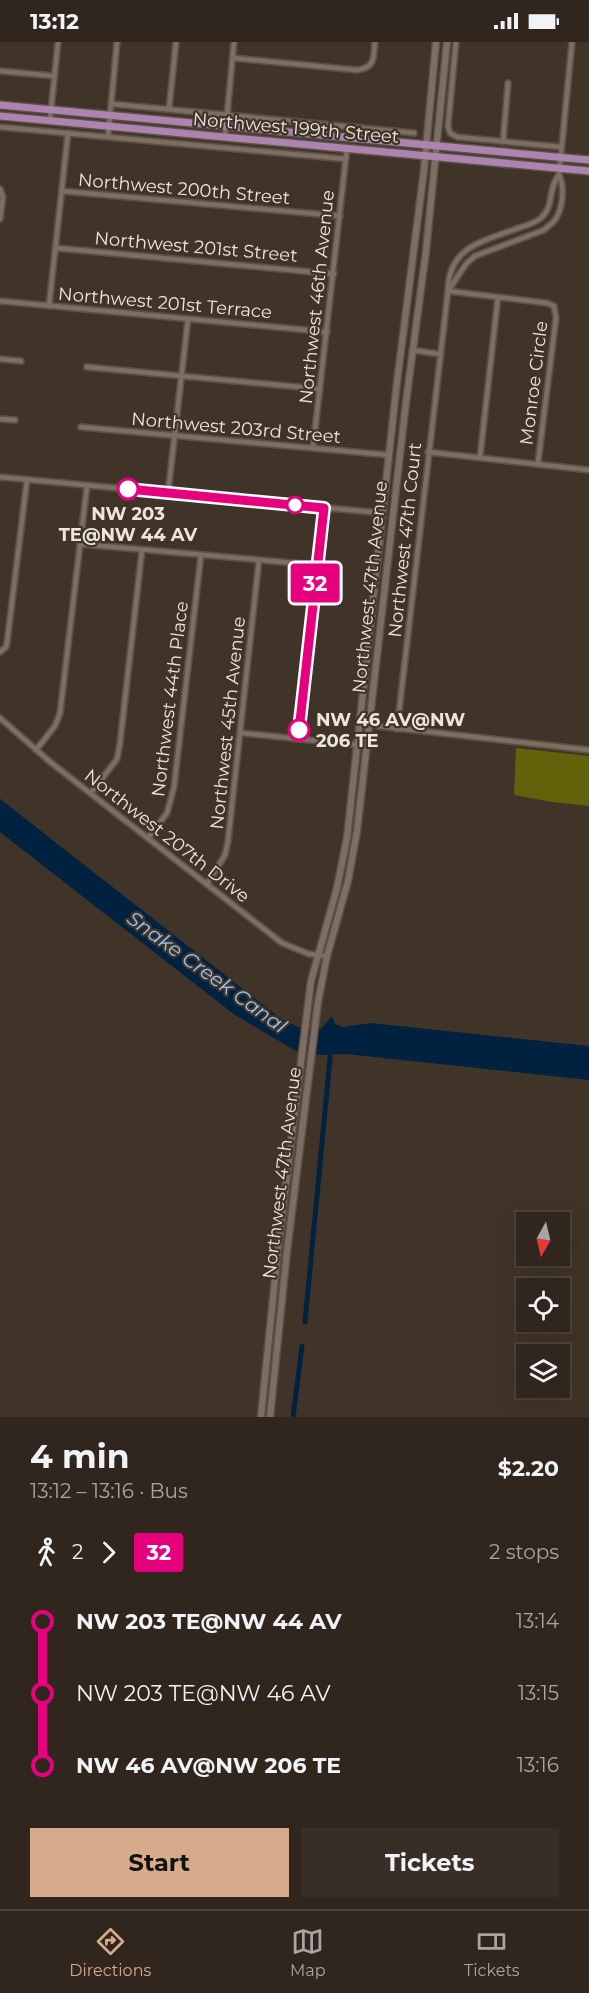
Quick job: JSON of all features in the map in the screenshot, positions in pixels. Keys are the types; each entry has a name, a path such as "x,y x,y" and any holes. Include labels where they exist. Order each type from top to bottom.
{"main road":[{"name":"Northwest 47th Avenue","path":"261,1417 271,1311 312,981 343,861 425,155 436,42"},
{"name":"Northwest 47th Avenue","path":"270,1417 315,1025 327,956 350,874 367,746 436,157 447,42"},
{"name":"Northwest 199th Street","path":"0,105 589,160"},
{"name":"Northwest 199th Street","path":"0,116 425,155 559,172 589,171"},
{"path":"408,304 416,320"},
{"path":"389,455 401,447"},
{"path":"382,513 391,531"}],"street":[{"path":"50,120 58,42"},
{"path":"108,137 117,42"},
{"path":"169,109 176,42"},
{"path":"225,137 234,42"},
{"path":"233,58 357,70 367,69 373,63 375,42"},
{"path":"456,42 448,126 450,133 457,137 561,147"},
{"path":"448,291 466,264 475,256 544,230 554,223 559,211 562,188 559,172 572,42"},
{"path":"0,71 54,76"},
{"path":"503,142 508,82"},
{"path":"112,104 414,133"},
{"path":"0,127 346,159"},
{"path":"49,306 68,133"},
{"name":"Northwest 46th Avenue","path":"314,448 347,148"},
{"path":"559,172 552,187 548,208 559,211"},
{"path":"0,189 3,197 0,219"},
{"name":"Northwest 200th Street","path":"62,191 340,216"},
{"name":"Northwest 47th Court","path":"397,729 448,276 455,261 469,248 540,219 548,208"},
{"path":"481,243 486,252"},
{"name":"Northwest 201st Street","path":"56,248 334,274"},
{"name":"Monroe Circle","path":"448,291 547,303 554,306 556,318 538,463"},
{"path":"480,457 498,297"},
{"name":"Northwest 201st Terrace","path":"0,301 327,332"},
{"path":"168,493 188,319"},
{"path":"412,351 439,354"},
{"path":"0,359 21,361"},
{"path":"87,367 320,390"},
{"path":"0,419 15,420"},
{"name":"Northwest 203rd Street","path":"81,427 389,455"},
{"path":"428,452 589,470"},
{"path":"0,477 382,513"},
{"path":"0,652 7,643 27,480"},
{"path":"36,750 55,726 60,713 87,486"},
{"path":"298,739 324,508"},
{"path":"81,544 317,565"},
{"path":"91,793 117,759 142,550"},
{"name":"Northwest 44th Place","path":"148,838 171,805 201,555"},
{"name":"Northwest 45th Avenue","path":"207,884 225,855 241,734 259,560"},
{"name":"Northwest 207th Drive","path":"0,718 36,750 282,943 298,951 327,956"},
{"path":"378,726 589,750"},
{"path":"241,734 367,746"}],"shaded area":[{"path":"516,748 589,756 589,806 514,795"}],"water":[{"name":"Snake Creek Canal","path":"0,799 280,1018 298,1027 321,1029 332,1016 335,1024 343,1027 371,1023 589,1046 589,1080 346,1054 321,1055 296,1051 235,1015 0,832"}],"waterway":[{"path":"305,1322 331,1048"},
{"path":"293,1417 302,1346"}],"bus line":[{"name":"32","path":"128,489 324,508 299,730"}],"place":[{"name":"NW 203 TE@NW 44 AV","path":"128,489"},
{"name":"NW 46 AV@NW 206 TE","path":"299,730"}]}
